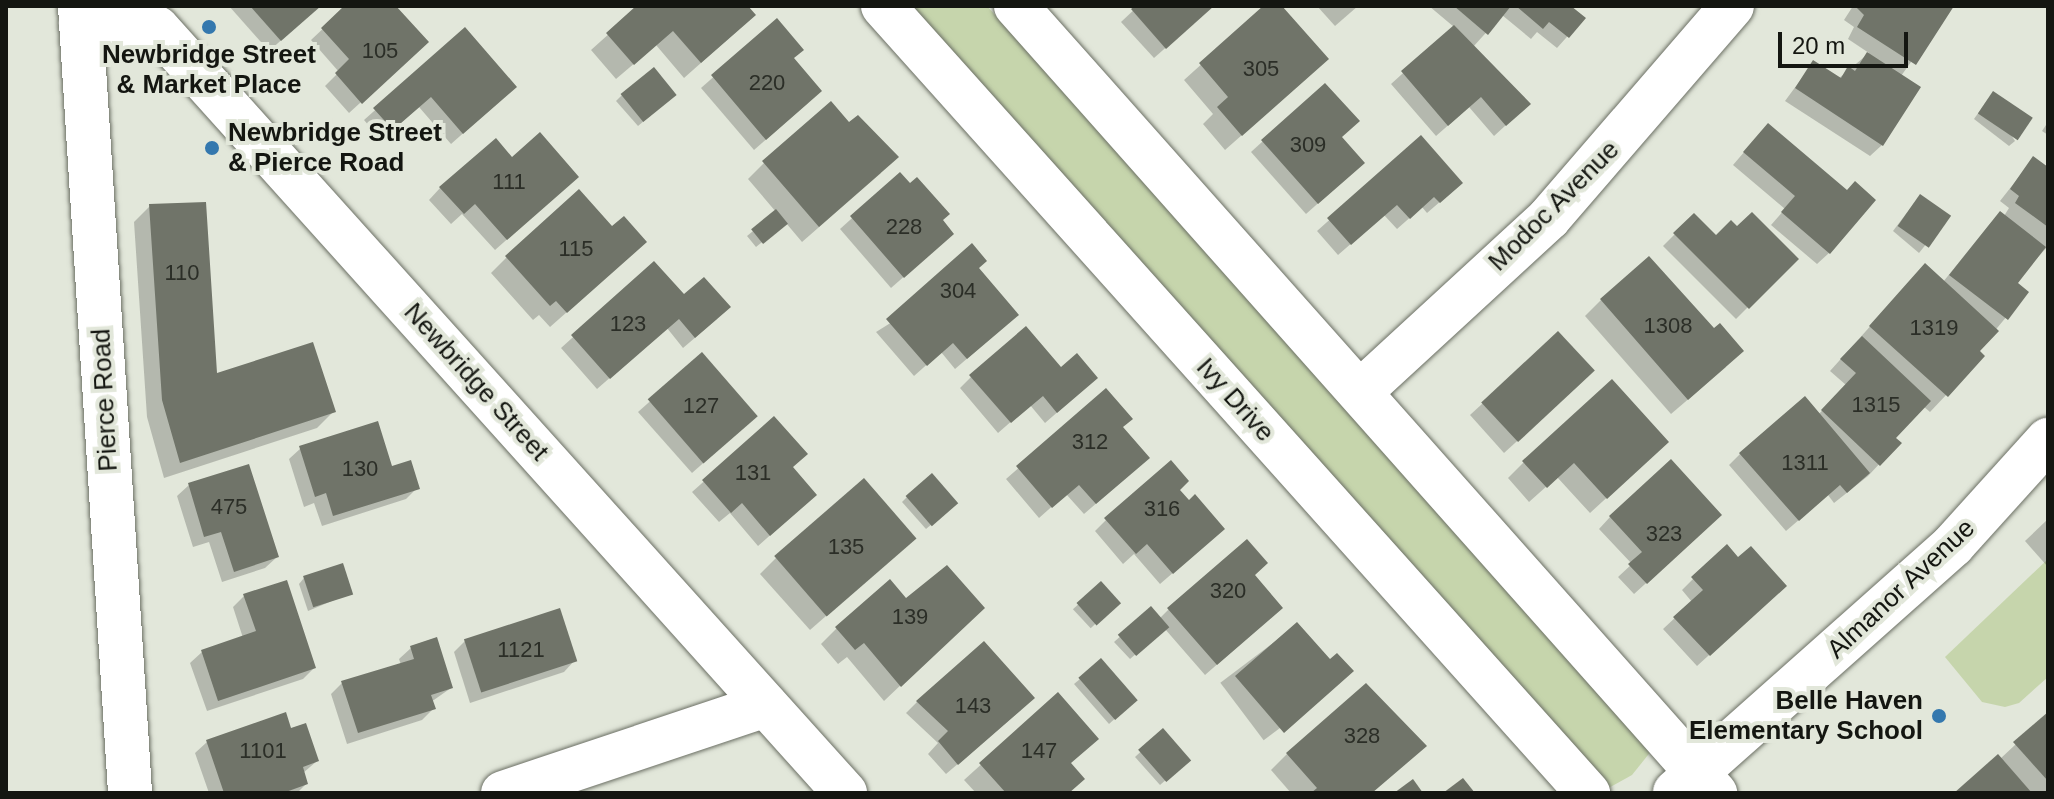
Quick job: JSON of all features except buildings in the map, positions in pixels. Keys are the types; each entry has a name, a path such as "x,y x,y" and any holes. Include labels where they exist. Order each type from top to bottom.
{"street":[{"name":"Ivy Drive","path":"883,6 1588,793"},
{"path":"1016,6 1361,391 1700,788"},
{"name":"Modoc Avenue","path":"1361,391 1549,218 1732,6"},
{"name":"Newbridge Street","path":"87,11 157,28 845,793"},
{"name":"Pierce Road","path":"87,11 130,793"},
{"name":"Almanor Avenue","path":"1700,788 1953,545 2048,440"},
{"path":"503,793 766,705"}],"green space":[{"path":"904,6 987,6 1652,750 1632,775 1605,790"},
{"path":"2048,559 2048,677 2019,703 2005,707 1982,702 1945,657"}],"place":[{"name":"Newbridge Street & Market Place","path":"209,27"},
{"name":"Newbridge Street & Pierce Road","path":"212,148"},
{"name":"Belle Haven Elementary School","path":"1939,716"}]}
